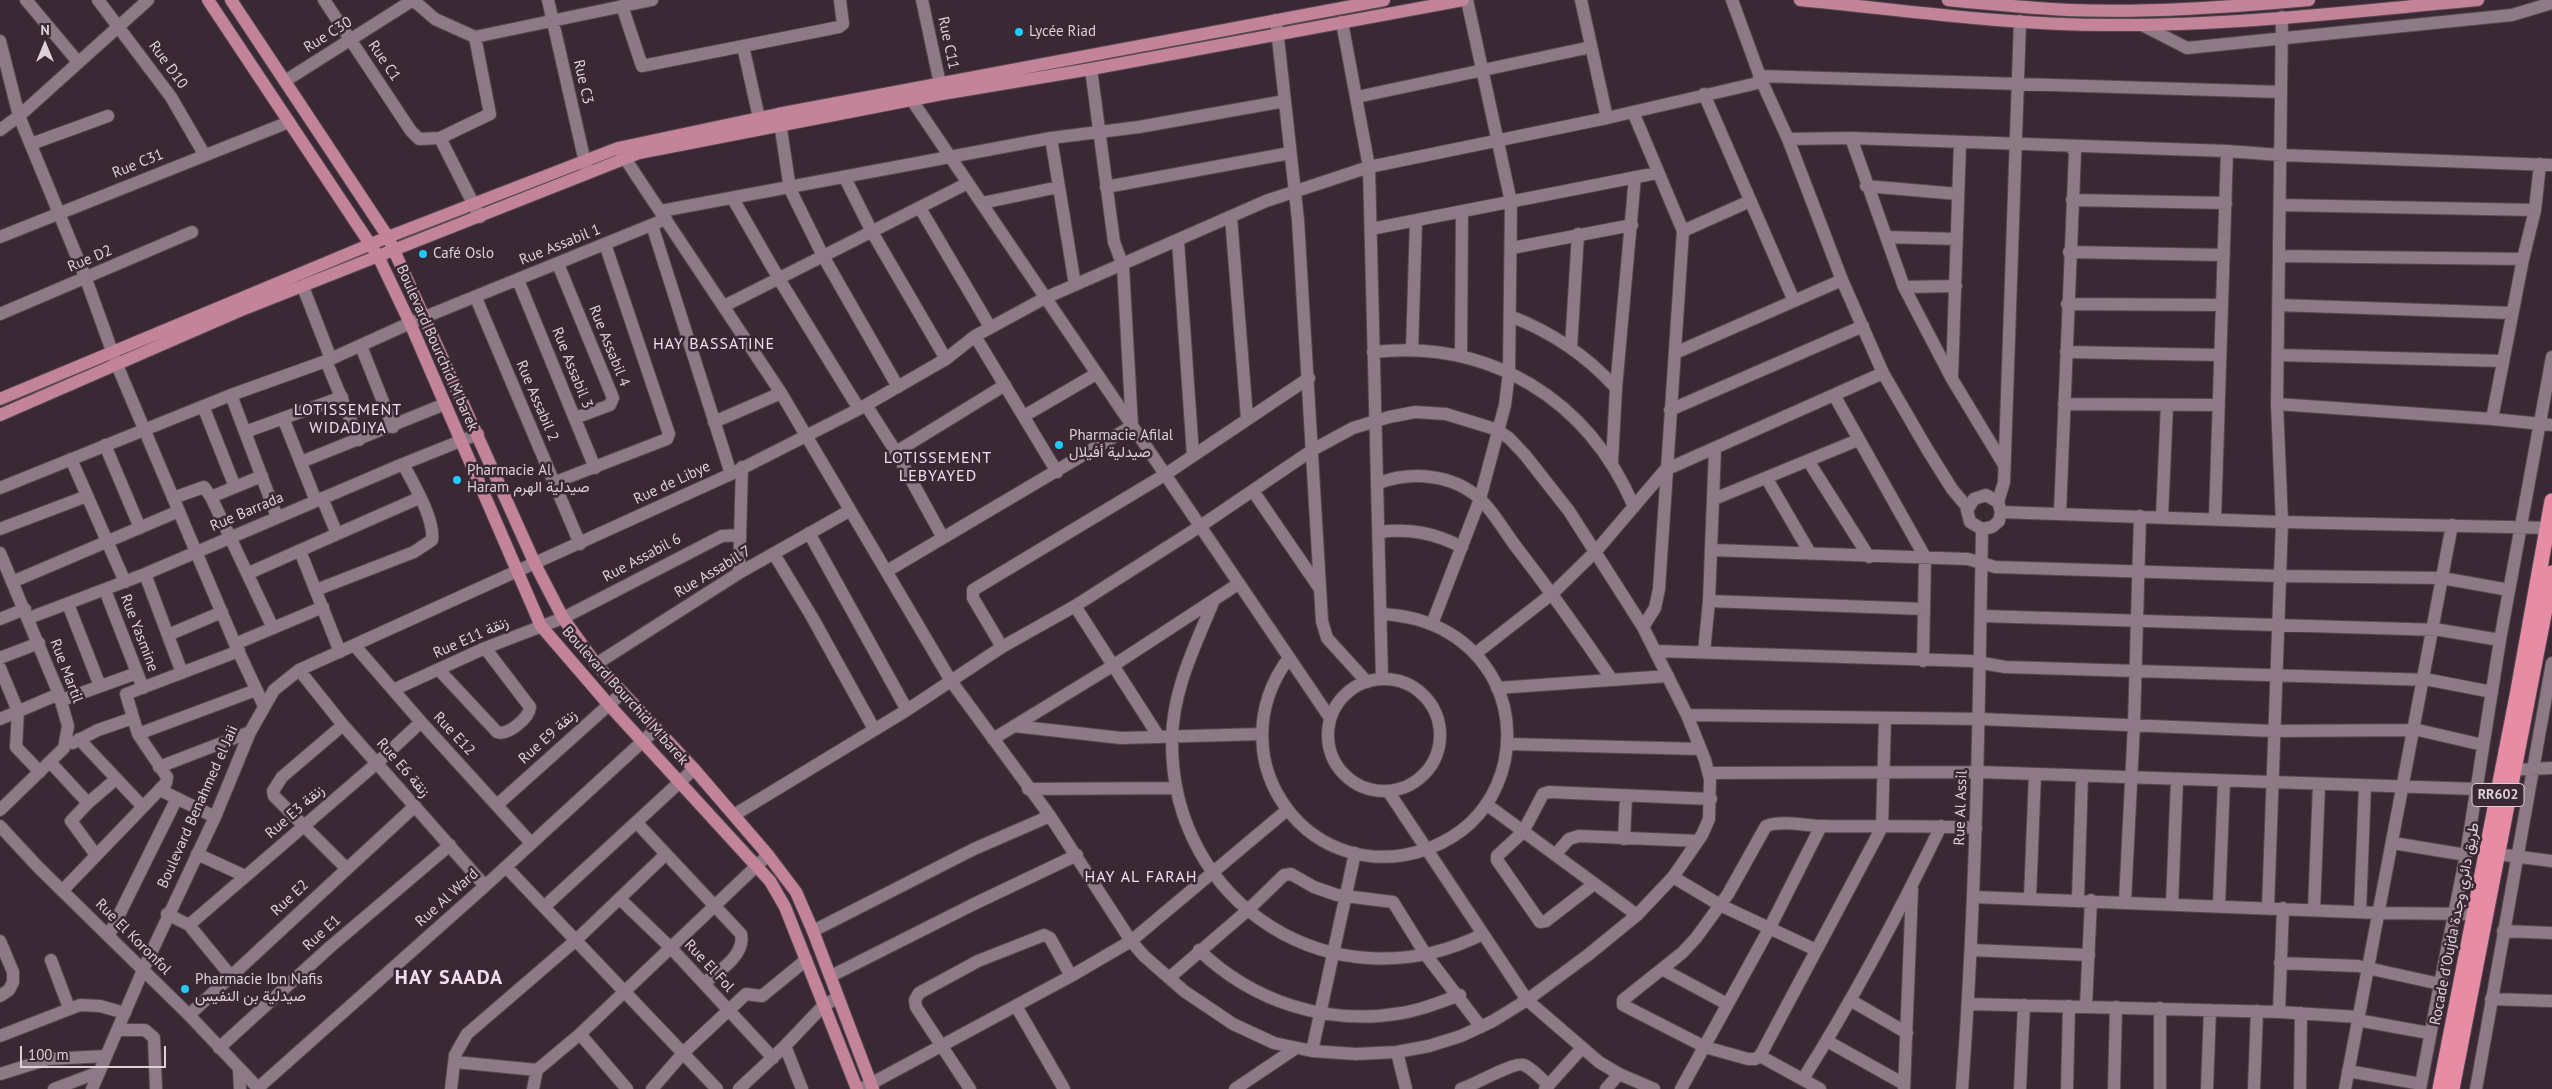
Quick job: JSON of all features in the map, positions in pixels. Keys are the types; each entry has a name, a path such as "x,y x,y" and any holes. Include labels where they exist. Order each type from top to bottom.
{"highway":[{"name":"Rocade d'Oujda طريق دائري وجدة","path":"2452,1089 2477,931 2526,676 2552,501"},
{"name":"Rocade d'Oujda طريق دائري وجدة","path":"2526,676 2550,591 2552,572"},
{"name":"Rocade d'Oujda طريق دائري وجدة","path":"2440,1089 2477,931 2475,914 2492,853"}],"main road":[{"name":"Boulevard Bourchid M'barek","path":"208,0 374,251 410,323 520,572 541,626 608,705 681,781 770,881 785,907 856,1089"},
{"name":"Boulevard Bourchid M'barek","path":"231,0 391,243 426,317 535,564 563,618 596,664 621,694 694,769 768,855 796,892 830,976 868,1087"},
{"path":"0,415 239,312 303,287 391,243 477,211 622,152 760,122 941,89 1276,20 1384,0"},
{"path":"941,89 1091,69 1463,0"},
{"path":"1800,0 2079,25 2212,23 2478,0"},
{"path":"1948,0 2041,8 2099,10 2211,8 2309,0"},
{"path":"285,117 298,100"},
{"path":"0,399 112,353 374,251"}],"street":[{"path":"26,0 78,62"},
{"name":"Rue D10","path":"98,0 120,26 171,97 204,154"},
{"path":"0,130 148,0"},
{"name":"Rue C1","path":"324,0 411,131 419,138 440,138"},
{"path":"413,0 435,19 474,36 552,19 591,6 622,6 652,0"},
{"name":"Rue C30","path":"285,81 413,0"},
{"name":"Rue C3","path":"548,0 586,166"},
{"path":"622,6 642,66 839,27 843,24 844,19 840,0"},
{"name":"Rue C11","path":"922,0 941,89"},
{"path":"1432,624 1480,499 1505,405 1509,372 1512,248 1511,202 1468,0"},
{"path":"1581,0 1607,118"},
{"path":"1732,0 1761,79 1788,139 1842,280 1883,374 1952,489 1968,508 1970,522 1982,529 1992,527 1997,523 2003,488 2020,21"},
{"path":"2142,25 2187,48 2282,40 2512,15 2552,3"},
{"path":"2268,908 2282,522 2277,404 2282,17"},
{"path":"1276,20 1295,190 1314,449 1318,586 1322,620 1327,638 1366,682"},
{"path":"1342,22 1369,167 1373,352 1379,483 1382,679"},
{"path":"474,36 490,114 440,138 477,211"},
{"path":"0,41 18,116 32,144 58,214 86,279 112,353 196,552 264,706"},
{"path":"744,46 760,122"},
{"path":"1357,97 1592,47"},
{"path":"1091,69 1114,242 1123,266 1132,426"},
{"name":"Rue de Libye","path":"299,670 520,572 736,470 863,407 946,359 975,336 990,327 1045,298 1123,266 1178,240 1295,190 1369,167 1607,118 1761,79 2281,92"},
{"path":"1704,94 1794,301"},
{"path":"909,95 1096,374 1166,474 1199,527 1288,659 1330,718"},
{"name":"Rue Assabil 1","path":"0,488 231,395 329,360 410,323 476,298 652,225 664,215 733,199 1051,138 1285,102"},
{"path":"1633,112 1657,173 1683,231 1659,589 1655,608 1643,627"},
{"path":"32,144 108,116"},
{"name":"Rue C31","path":"0,237 204,154 285,117"},
{"path":"779,119 790,189 823,256 898,387"},
{"path":"1051,138 1075,285"},
{"path":"1788,139 1850,138 2227,151 2280,155 2546,165 2523,259 2492,419"},
{"path":"1850,138 1904,287 1952,379 2004,465"},
{"path":"1952,379 1960,143"},
{"path":"2060,513 2074,152 2071,147"},
{"path":"2215,520 2227,151"},
{"path":"622,152 781,393 951,681 1028,789 1050,816 1131,941 1144,956 1200,1003 1234,1024 1274,1043 1312,1051 1344,1054 1397,1052 1451,1040 1481,1027 1527,1000 1588,955 1637,915 1673,877 1698,841 1707,826 1711,799 1709,773 1687,715 1656,651 1596,551 1563,503 1509,438 1498,431 1471,420 1435,412 1408,413 1377,420 1353,428 1314,449 1199,527 1075,606 1002,647 951,681 907,710 734,815"},
{"path":"1106,187 1290,154"},
{"path":"1371,229 1657,173"},
{"path":"1612,462 1616,388 1635,177"},
{"path":"845,178 872,232 946,359"},
{"path":"724,306 968,183"},
{"path":"1866,186 1958,194"},
{"path":"982,204 1059,187"},
{"path":"733,199 779,279 863,407 896,452 943,538"},
{"path":"2072,200 2226,203"},
{"path":"1683,231 1750,201"},
{"path":"2280,205 2535,210"},
{"path":"920,208 990,327"},
{"path":"1461,356 1462,212"},
{"path":"1231,217 1247,418"},
{"path":"1412,350 1416,221"},
{"path":"652,225 714,422 736,470 739,573"},
{"path":"1512,248 1632,225"},
{"name":"Rue D2","path":"0,314 86,279 192,232"},
{"path":"1571,347 1578,234"},
{"path":"1886,237 1957,239"},
{"path":"1178,240 1193,455"},
{"path":"554,483 667,439 669,434 606,244"},
{"path":"2069,252 2224,255"},
{"path":"2279,256 2523,259"},
{"name":"Rue Assabil 4","path":"558,264 613,398 610,405 575,418"},
{"name":"Rue Assabil 3","path":"518,280 594,468"},
{"path":"1675,353 1842,280"},
{"path":"1904,287 1956,286"},
{"path":"303,287 359,440"},
{"name":"Rue Assabil 2","path":"476,298 580,544"},
{"path":"2067,304 2222,305"},
{"path":"2278,305 2512,313"},
{"path":"1510,316 1542,330 1571,347 1595,366 1616,388"},
{"path":"1670,410 1863,326"},
{"path":"975,336 1057,472"},
{"path":"361,346 393,427"},
{"path":"1373,352 1412,350 1461,356 1509,372 1562,406 1585,428 1612,462 1634,507"},
{"path":"2066,352 2220,355"},
{"path":"2278,355 2503,361"},
{"path":"2348,1071 2420,1086 2429,1033 2466,855 2500,640 2522,526 2546,425 2552,357"},
{"path":"1024,416 1096,374"},
{"path":"1475,654 1553,594 1596,551 1666,470 1883,374"},
{"path":"1002,647 973,598 973,590 1166,474 1309,378"},
{"path":"896,452 1005,385"},
{"path":"714,422 781,393"},
{"path":"231,395 277,517"},
{"path":"1834,396 1925,557 1923,661"},
{"path":"246,432 342,397"},
{"path":"301,462 393,427 445,404"},
{"path":"2064,404 2219,405"},
{"path":"2162,517 2166,404"},
{"path":"2277,404 2492,419 2546,425"},
{"path":"203,406 235,487"},
{"path":"283,418 301,462 337,534"},
{"path":"887,571 1132,426"},
{"name":"Rue Barrada","path":"0,620 68,604 105,590 478,434"},
{"path":"1714,499 1810,462 1858,440"},
{"path":"106,445 140,528"},
{"path":"1704,652 1709,601 1715,448"},
{"path":"71,459 125,582"},
{"path":"1810,462 1869,557"},
{"path":"316,590 414,552 432,540 432,528 403,464"},
{"path":"211,497 262,476"},
{"path":"1379,483 1402,476 1432,477 1457,485 1480,499 1553,594 1612,680"},
{"path":"1767,479 1810,553"},
{"path":"173,498 204,487 207,488 229,538 249,573 273,628"},
{"path":"1253,491 1318,586"},
{"path":"0,529 87,496"},
{"path":"1968,508 1974,499 1981,496 1992,497 1999,507 2060,513 2215,520 2549,528"},
{"path":"249,573 419,498"},
{"path":"7,577 107,542 179,511"},
{"name":"Rue Assabil 7","path":"596,664 739,573 849,511"},
{"path":"2125,901 2134,724 2140,516"},
{"path":"2345,1089 2452,526"},
{"path":"1379,532 1400,529 1422,531 1462,546"},
{"name":"Rue Al Assil","path":"1962,1089 1972,950 1979,772 1982,529"},
{"path":"809,533 907,710"},
{"name":"Rue Assabil 6","path":"563,618 714,539 728,534 739,535"},
{"path":"1711,550 1968,559 1995,567 2138,570 2280,576 2442,578 2510,590"},
{"path":"300,551 340,652"},
{"name":"Rue Martil","path":"0,553 7,577 27,614 60,697 68,726 64,748"},
{"path":"774,554 812,617 874,729"},
{"path":"145,574 182,673"},
{"path":"993,739 1114,665 1238,584"},
{"name":"Rue Yasmine","path":"105,590 143,688"},
{"path":"1165,736 1177,693 1214,600"},
{"path":"1709,601 1924,608"},
{"path":"68,604 100,686"},
{"path":"1075,606 1114,665 1165,736 1176,788 1190,833 1213,874 1248,910 1288,937 1333,954 1376,959 1426,955 1450,949 1483,934"},
{"path":"62,891 160,790 167,780 138,734 126,694 182,673 273,628 323,607"},
{"path":"168,635 222,612"},
{"path":"1288,659 1268,694 1261,734 1265,768 1287,810 1304,827 1322,840 1355,853 1387,856 1428,848 1457,834 1473,821 1486,804 1502,771 1507,744 1505,716 1497,688 1475,654 1455,636 1432,624 1407,616 1381,614"},
{"path":"1982,616 2433,629 2500,640"},
{"name":"Rue E11 زنقة","path":"393,690 485,648 563,618"},
{"path":"0,658 39,643"},
{"name":"Rue E12","path":"355,646 531,843"},
{"path":"439,670 492,728 503,734 528,714 530,707 485,648"},
{"path":"1656,651 1981,662 2005,667 2135,672 2424,680 2492,692"},
{"path":"2476,1089 2516,856 2551,677 2552,663"},
{"path":"0,668 18,712 16,747 40,772"},
{"name":"Boulevard Benahmed el Jaii","path":"143,970 215,817 250,732 264,706 284,680 299,670"},
{"name":"Rue E6 زنقة","path":"299,670 343,725 485,886"},
{"path":"0,719 60,697 137,673"},
{"path":"1497,688 1668,676"},
{"path":"2526,676 2551,677"},
{"path":"1382,679 1407,684 1423,695 1434,710 1440,729 1439,748 1428,771 1413,783 1388,791 1377,791 1360,786 1339,768 1328,742 1330,718 1346,694 1366,682 1382,679"},
{"path":"138,734 256,690"},
{"name":"Rue E9 زنقة","path":"497,805 621,694"},
{"path":"1687,715 1980,719 2273,731 2414,730 2483,745"},
{"path":"0,810 64,748 79,739 133,718"},
{"path":"1885,718 1882,827 1760,1056 1755,1059 1748,1059 1705,1047 1623,1004 1623,1000 1682,952 1720,906 1746,865 1766,826 1774,824 1882,827 1941,826 1976,828"},
{"name":"Rue E3 زنقة","path":"189,925 377,763 421,722"},
{"path":"343,725 282,777 273,790 274,796 346,868"},
{"path":"1014,726 1106,737 1261,734"},
{"name":"Rue Al Ward","path":"258,1089 485,886 655,730"},
{"path":"159,767 250,732"},
{"path":"79,739 143,807"},
{"path":"1507,744 1700,749"},
{"path":"50,762 88,803"},
{"path":"2508,770 2552,768"},
{"path":"544,907 694,769"},
{"path":"1709,773 1979,772 2272,784 2505,790"},
{"path":"2030,898 2035,774"},
{"path":"2082,776 2085,900 2089,956 2086,1006"},
{"path":"96,855 71,821 88,803 116,779"},
{"path":"2172,904 2177,780"},
{"path":"2219,905 2224,782"},
{"path":"2314,910 2319,785"},
{"path":"2360,912 2365,786"},
{"path":"1028,789 1176,788"},
{"path":"160,790 215,817"},
{"path":"1388,791 1428,848 1527,1000 1582,1048 1618,1074 1654,1089"},
{"path":"1594,884 1546,920 1538,920 1496,858 1523,832 1541,796 1546,793 1711,799"},
{"path":"1624,839 1626,796"},
{"path":"108,935 177,798"},
{"path":"1486,804 1637,915"},
{"name":"Rue E2","path":"189,1015 230,975 415,806"},
{"path":"868,1087 942,1044 1016,1006 1131,941 1287,810"},
{"path":"813,931 974,849 1050,816"},
{"path":"637,823 665,855 737,929 742,941 730,962 704,984"},
{"path":"1681,1089 1769,929 1821,826"},
{"path":"1803,1079 1850,1000 1912,885 1941,826"},
{"name":"Rue El Koronfol","path":"1,830 189,1015 258,1089"},
{"path":"1555,855 1572,837 1698,841"},
{"path":"2393,843 2466,855"},
{"name":"Rue E1","path":"219,1048 330,947 450,845"},
{"path":"1312,1051 1355,853"},
{"path":"2492,853 2552,861"},
{"path":"197,854 245,876"},
{"path":"451,1089 455,1055 467,1034 575,941 665,855"},
{"path":"533,1089 537,1070 580,1034 768,855"},
{"path":"830,976 1077,855"},
{"path":"506,867 624,992 684,1052 717,1089"},
{"path":"1169,978 1287,874 1322,890 1345,897 1393,902 1426,955 1460,996 1481,1027"},
{"path":"1673,877 1720,906 1816,950"},
{"path":"1827,1041 1904,1086 1912,885"},
{"path":"1974,897 2125,901 2379,913 2455,912 2475,914"},
{"name":"Rue El Fol","path":"620,899 671,948 772,1058"},
{"path":"2279,1012 2283,908"},
{"path":"168,914 189,925 230,975"},
{"path":"2503,930 2552,933"},
{"path":"970,1089 942,1044 916,1008 916,996 923,990 978,961 1044,935 1050,938 1071,976"},
{"path":"0,941 13,978 9,990 0,996"},
{"path":"1199,950 1223,970 1258,992 1319,1014 1355,1017 1393,1015 1422,1009 1460,996"},
{"path":"1972,950 2089,956"},
{"path":"51,960 69,1008"},
{"path":"652,1089 684,1052 729,1012 746,994 758,997 766,994 806,960"},
{"path":"2280,963 2358,966 2440,984"},
{"path":"1662,969 1727,1004"},
{"path":"92,1089 143,970"},
{"path":"739,1089 785,1046 823,1006 837,998"},
{"path":"2491,999 2552,1001"},
{"path":"1850,1000 1907,1033"},
{"path":"0,1036 69,1008 89,1004 125,1013"},
{"path":"1968,1004 2301,1013 2357,1018 2429,1033"},
{"path":"2020,1089 2024,1005"},
{"path":"1016,1006 1064,1089"},
{"path":"2067,1089 2069,1006"},
{"path":"2114,1089 2116,1007"},
{"path":"2160,1008 2160,1089"},
{"path":"2207,1089 2210,1010"},
{"path":"2254,1089 2257,1011"},
{"path":"2300,1089 2301,1013"},
{"path":"118,1030 145,1030 151,1033 156,1044 156,1089"},
{"path":"580,1034 627,1089"},
{"path":"785,1046 802,1089"},
{"path":"1236,1089 1296,1048"},
{"path":"1461,1089 1478,1083 1516,1064 1526,1066 1547,1087 1582,1048"},
{"path":"1397,1052 1406,1089"},
{"path":"0,1074 48,1059 106,1056"},
{"path":"1760,1056 1820,1089"},
{"path":"455,1062 537,1070"},
{"path":"239,1069 240,1089"},
{"path":"54,1089 99,1072"},
{"path":"1606,1089 1618,1074"}],"place":[{"name":"Lycée Riad","path":"1019,32"},
{"name":"Café Oslo","path":"423,254"},
{"name":"Pharmacie Afilal صيدلية أفيلال","path":"1059,445"},
{"name":"Pharmacie Al Haram صيدلية الهرم","path":"457,480"},
{"name":"Pharmacie Ibn Nafis صيدلية بن النفيس","path":"185,989"}],"district":[{"name":"HAY BASSATINE","path":"714,344"},
{"name":"LOTISSEMENT WIDADIYA","path":"348,419"},
{"name":"LOTISSEMENT LEBYAYED","path":"938,467"},
{"name":"HAY AL FARAH","path":"1141,877"},
{"name":"HAY SAADA","path":"449,978"}]}
